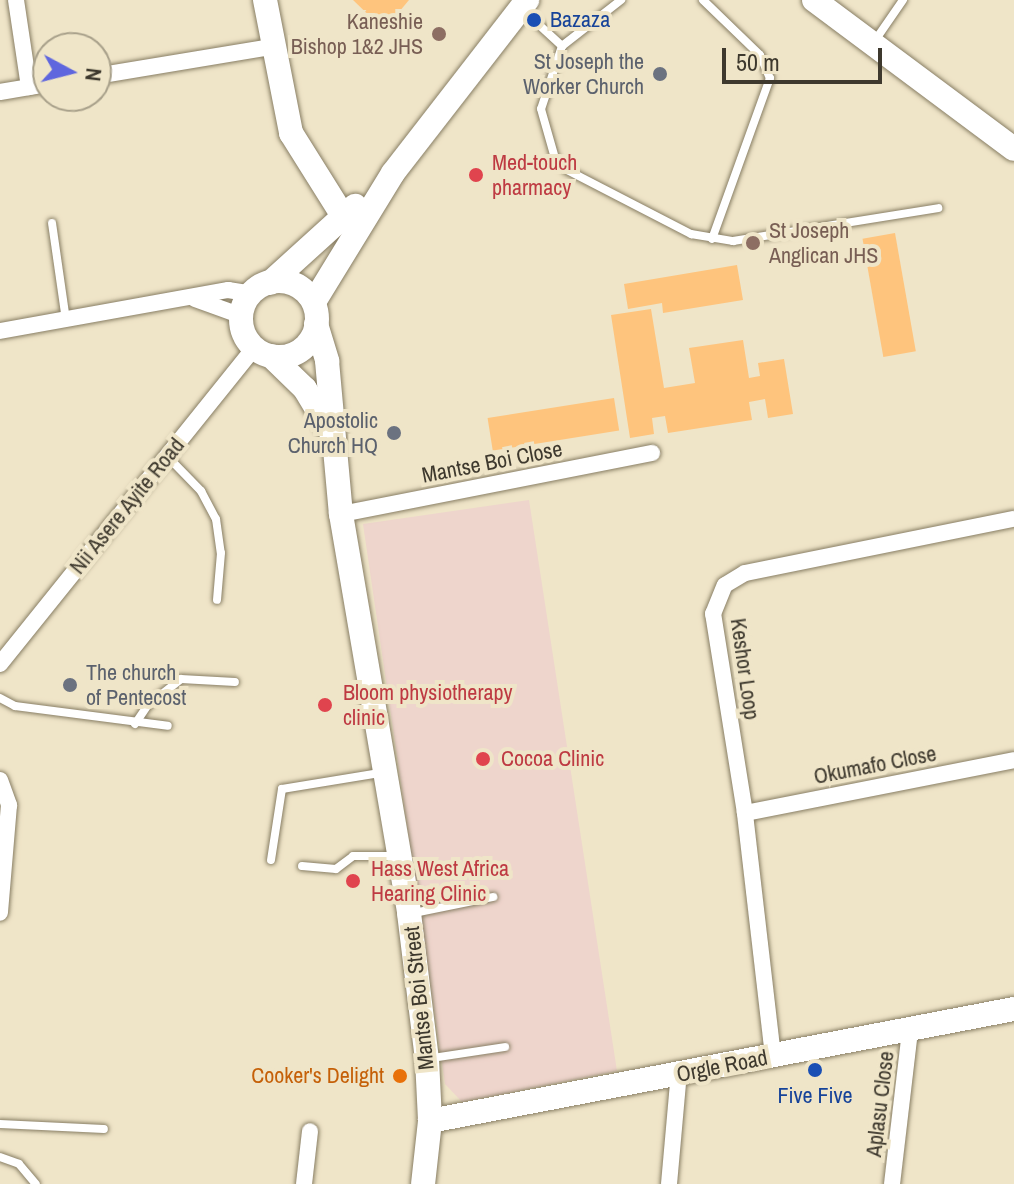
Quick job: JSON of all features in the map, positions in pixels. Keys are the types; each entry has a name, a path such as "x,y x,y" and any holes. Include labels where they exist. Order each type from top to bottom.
{"street":[{"path":"16,0 29,87"},
{"path":"265,0 291,133 343,216"},
{"path":"814,0 1014,149"},
{"path":"393,173 255,297 244,333 263,352 289,356 304,347 315,313 393,173 524,4"},
{"path":"112,73 272,47"},
{"path":"0,92 32,87"},
{"path":"193,299 255,297 291,284 315,313"},
{"path":"0,331 193,299 228,290 255,297"},
{"name":"Mantse Boi Street","path":"315,313 327,361 331,434 341,514 409,913 427,1059 430,1121 423,1184"},
{"name":"Mantse Boi Street","path":"263,352 305,389 331,434"},
{"name":"Nii Asere Ayite Road","path":"0,664 167,456 263,352"},
{"name":"Mantse Boi Close","path":"341,514 652,453"},
{"name":"Keshor Loop","path":"773,1056 745,813 713,614 725,585 745,573 1014,519"},
{"name":"Okumafo Close","path":"745,813 1014,760"},
{"path":"0,780 9,805 0,913"},
{"name":"Orgle Road","path":"430,1121 1014,1009"},
{"name":"Aplasu Close","path":"892,1184 910,1030"},
{"path":"669,1184 679,1073"},
{"path":"304,1184 310,1131"}],"lane":[{"path":"621,0 562,46 541,109 555,158 622,198 712,239 733,241 938,208"},
{"path":"703,0 760,55 770,78 712,239"},
{"path":"872,44 903,0"},
{"path":"524,4 562,46"},
{"path":"52,223 66,320"},
{"path":"167,456 201,491 216,519 221,553 217,600"},
{"path":"135,724 148,705 181,679 235,682"},
{"path":"0,698 15,706 168,726"},
{"path":"271,860 282,789 385,772"},
{"path":"302,866 336,869 353,856 399,857"},
{"path":"409,913 493,897"},
{"path":"427,1059 505,1047"},
{"path":"0,1124 104,1129"},
{"path":"0,1157 19,1164 36,1184"}],"shaded area":[{"name":"Cocoa Clinic","path":"529,500 617,1071 462,1102 445,1084 363,524"}],"building":[{"path":"353,0 409,0 384,30"},
{"path":"895,233 916,351 883,357 863,239"},
{"path":"737,265 743,300 663,313 662,303 628,309 624,284"},
{"path":"651,309 664,388 695,383 689,348 743,340 749,378 760,376 758,363 784,359 793,414 768,418 765,399 749,402 752,420 668,433 665,416 652,418 654,434 630,438 611,315"},
{"path":"614,398 619,431 493,451 488,418"}],"place":[{"name":"Bazaza","path":"534,20"},
{"name":"Kaneshie Bishop 1&2 JHS","path":"439,34"},
{"name":"St Joseph the Worker Church","path":"660,74"},
{"name":"Med-touch pharmacy","path":"476,175"},
{"name":"St Joseph Anglican JHS","path":"753,243"},
{"name":"Apostolic Church HQ","path":"394,433"},
{"name":"The church of Pentecost","path":"70,685"},
{"name":"Bloom physiotherapy clinic","path":"325,705"},
{"name":"Cocoa Clinic","path":"483,759"},
{"name":"Hass West Africa Hearing Clinic","path":"353,881"},
{"name":"Five Five","path":"815,1070"},
{"name":"Cooker's Delight","path":"400,1076"}]}
